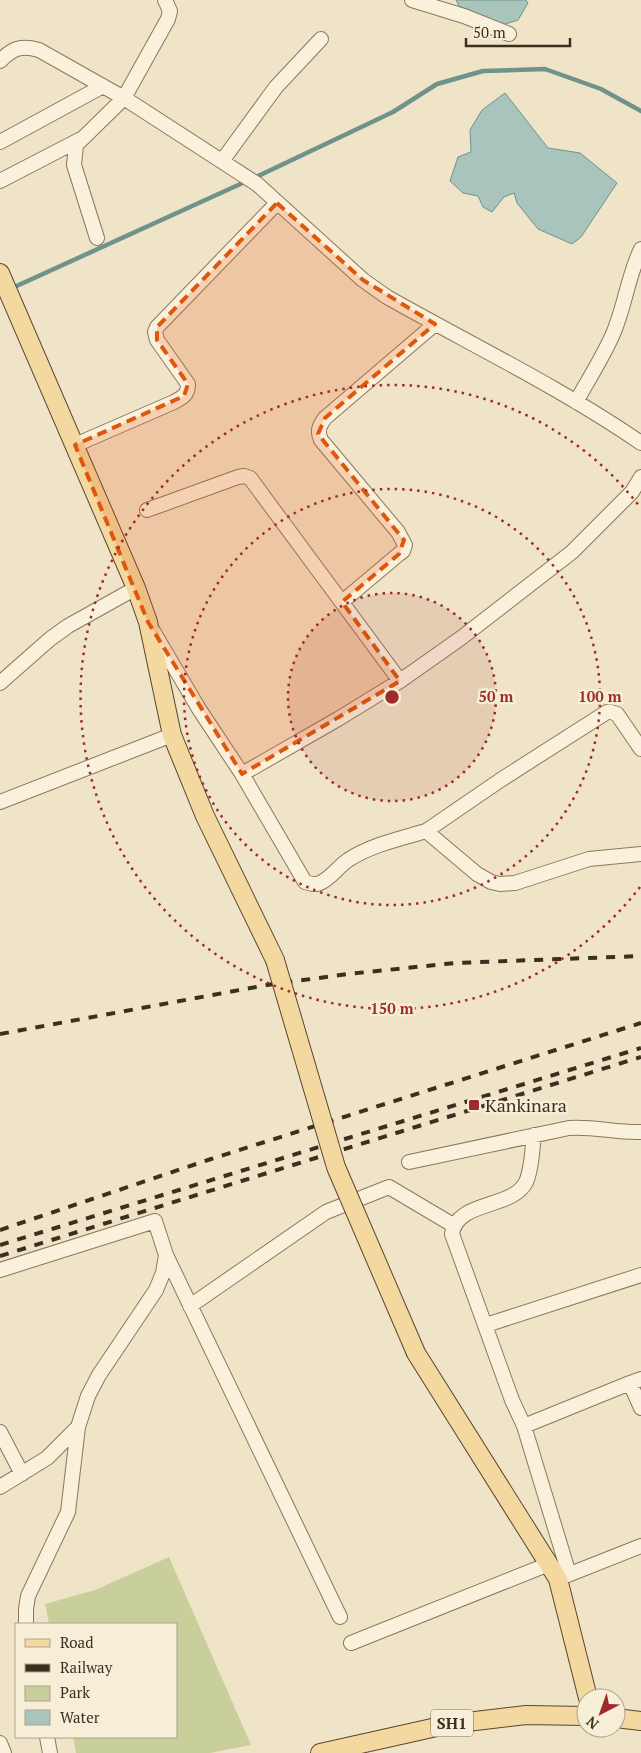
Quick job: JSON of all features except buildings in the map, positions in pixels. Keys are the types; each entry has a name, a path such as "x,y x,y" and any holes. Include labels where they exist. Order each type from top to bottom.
{"main road":[{"path":"4,283 136,588 148,622 172,735 205,816 275,960 336,1167 416,1353 558,1572 586,1688"},
{"name":"SH1","path":"320,1753 450,1724 526,1715 576,1716"},
{"path":"626,1719 641,1721"}],"street":[{"path":"97,238 74,165 76,145 124,98 168,19 170,11 165,0"},
{"path":"412,0 464,16 510,34"},
{"path":"222,162 276,87 321,39"},
{"path":"0,61 8,53 20,48 28,47 39,50 124,98 257,184 363,280 387,297 576,402 641,443"},
{"path":"0,142 103,86"},
{"path":"0,181 81,139"},
{"path":"75,446 184,396 188,391 188,384 157,340 155,332 157,327 277,203"},
{"path":"576,402 613,334 632,271 641,249"},
{"path":"342,602 403,551 405,545 398,532 321,440 318,434 319,427 325,418 435,324"},
{"path":"147,510 238,477 250,478 400,681"},
{"path":"242,774 400,681 461,638 572,552 632,492 641,478"},
{"path":"0,683 13,670 68,626 136,588"},
{"path":"148,622 199,709 242,774 299,873 305,882 312,885 321,883 348,860 362,853 386,843 426,831 502,779 607,712 617,714 641,749"},
{"path":"0,802 172,735"},
{"path":"426,831 477,874 491,882 500,884 515,883 589,859 641,854"},
{"path":"409,1162 534,1135 581,1127 641,1132"},
{"path":"534,1135 529,1171 525,1183 512,1195 461,1216 454,1225 452,1234 512,1400 524,1426 558,1572"},
{"path":"190,1306 326,1212 389,1187 454,1225"},
{"path":"0,1270 155,1221 166,1255 340,1617"},
{"path":"26,1623 28,1596 68,1512 78,1427 88,1396 99,1375 156,1290 163,1273 166,1255"},
{"path":"486,1325 641,1275"},
{"path":"524,1426 636,1381 641,1408"},
{"path":"0,1487 47,1458 78,1427"},
{"path":"0,1432 22,1474"},
{"path":"351,1643 558,1572 641,1546"},
{"path":"47,1738 50,1753"},
{"path":"0,1743 4,1753"}],"highlighted area":[{"path":"277,203 363,280 435,324 325,418 318,434 404,540 399,554 342,602 400,681 242,774 148,622 75,445 184,396 188,384 157,340 157,327"}],"green space":[{"path":"169,1557 251,1745 210,1753 76,1753 73,1738 178,1738 178,1623 49,1623 45,1604 95,1590"}],"water":[{"path":"456,0 526,0 528,3 518,20 502,25 459,6"},
{"path":"505,93 548,148 580,153 617,183 581,237 572,244 538,229 517,203 514,193 504,197 492,212 483,207 478,196 463,193 450,181 458,157 471,152 470,130 482,110"}],"waterway":[{"path":"254,178 393,112 437,84 483,71 545,69 601,89 641,111"},
{"path":"10,289 247,181"}],"railway":[{"path":"0,1034 267,985 348,974 455,963 641,956"},
{"path":"0,1230 211,1159 641,1023"},
{"path":"0,1245 641,1048"},
{"path":"0,1256 641,1057"}],"place":[{"name":"Kankinara","path":"474,1105"}]}
